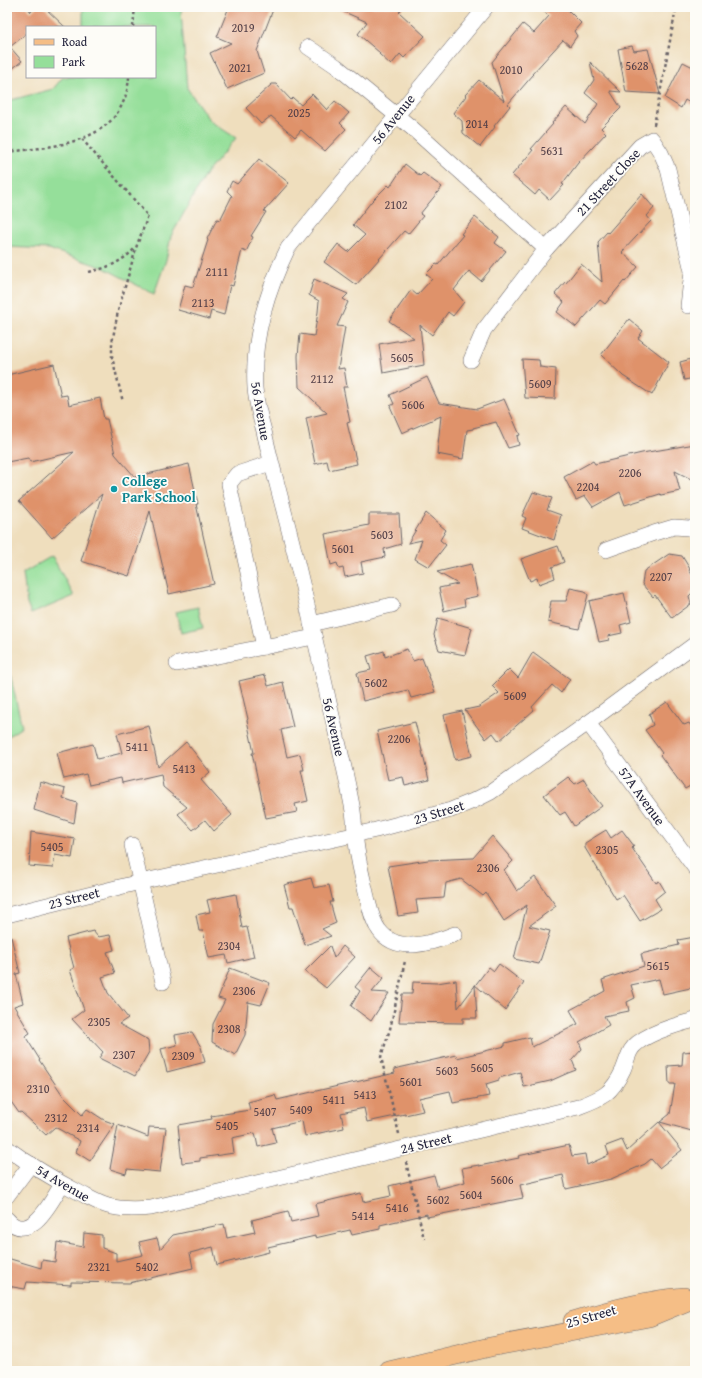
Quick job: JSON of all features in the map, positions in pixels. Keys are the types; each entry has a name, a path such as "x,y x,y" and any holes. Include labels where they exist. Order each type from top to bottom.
{"main road":[{"name":"25 Street","path":"389,1371 490,1348 603,1312 661,1299 695,1297"}],"street":[{"name":"56 Avenue","path":"455,934 437,941 410,945 394,943 379,932 375,924 358,854 353,810 313,630 271,463 255,391 254,370 257,345 265,305 275,274 288,248 486,7"},
{"path":"308,47 336,66 412,128 546,249"},
{"name":"21 Street Close","path":"471,360 484,330 546,249 640,146 652,139 661,153 668,169 692,271 688,306"},
{"path":"264,647 229,484 237,474 271,463"},
{"path":"606,550 674,527 689,528 695,531"},
{"path":"177,664 264,647 392,605"},
{"name":"23 Street","path":"7,915 140,882 355,834 451,810 491,792 695,644"},
{"name":"57A Avenue","path":"588,723 695,868"},
{"path":"132,845 163,982"},
{"name":"24 Street","path":"123,1208 151,1208 578,1107 598,1099 612,1090 619,1080 631,1049 640,1042 672,1026 695,1020"},
{"name":"54 Avenue","path":"7,1148 62,1184 99,1203 123,1208"},
{"path":"7,1196 31,1164"},
{"path":"7,1219 13,1226 20,1227 29,1226 36,1222 62,1184"}],"path":[{"path":"133,26 135,7"},
{"path":"644,7 676,10 695,8"},
{"path":"656,113 676,10"},
{"path":"7,152 55,146 82,139 106,125 117,114 126,99 129,78"},
{"path":"82,139 148,216 118,310 112,343 112,357 123,402"},
{"path":"89,272 121,261 138,245"},
{"path":"400,1134 382,1057 390,1029 405,961"},
{"path":"406,1161 424,1239"}],"green space":[{"path":"83,7 184,7 181,11 187,88 210,121 236,138 205,175 171,236 166,260 154,294 104,268 49,249 7,247 7,101 53,89 62,78 156,78 156,26 83,26"},
{"path":"52,556 74,596 31,614 27,604 23,573"},
{"path":"198,607 203,628 181,633 176,612"},
{"path":"7,660 22,727 7,737"}],"building":[{"path":"14,7 27,7 31,12 36,7 44,7 64,26 26,26 26,34 10,47 22,61 7,73 7,15"},
{"path":"229,7 274,7 257,51 264,73 227,89 210,53 231,43 217,37"},
{"path":"333,7 404,7 399,12 425,36 404,58 400,54 391,65 379,54 380,53 358,34 367,22"},
{"path":"539,7 565,7 581,23 574,31 577,36 570,46 563,40 532,74 533,75 508,104 510,106 480,147 463,133 462,121 453,113 466,96 465,95 479,80 504,101 492,62 523,24 534,33 549,16"},
{"path":"632,46 634,51 648,49 660,94 626,92 618,49"},
{"path":"590,62 621,92 610,91 621,108 601,128 606,133 578,163 562,184 564,185 550,200 539,190 535,195 512,175 533,150 531,149 566,107 585,124 598,104 585,93 594,80"},
{"path":"683,62 695,68 695,106 685,100 681,108 665,98"},
{"path":"272,84 276,84 291,100 293,98 301,105 312,94 327,110 335,101 349,113 340,123 346,129 325,151 301,130 295,137 271,116 261,124 246,108"},
{"path":"259,159 289,183 264,211 266,212 251,236 253,237 246,252 242,250 233,286 230,285 224,315 211,311 209,319 178,310 185,285 193,287 208,240 207,239 217,219 220,220 232,196 227,191 232,181 237,184"},
{"path":"405,164 420,176 423,173 442,187 420,214 423,216 408,234 404,231 356,285 324,262 338,244 348,252 365,235 353,225 371,202 388,185 390,187"},
{"path":"642,194 654,208 647,216 651,221 622,252 638,267 605,304 600,300 576,327 557,312 564,302 555,294 581,264 602,282 598,242 607,232 608,233"},
{"path":"475,217 499,237 495,243 506,251 481,281 469,271 454,290 464,302 453,316 448,312 432,335 420,325 424,365 383,373 379,344 414,338 389,321 411,290 417,295 432,279 426,274 436,264 438,265 463,235 461,234"},
{"path":"314,279 348,294 343,299 348,302 337,326 345,327 338,369 344,368 347,387 343,387 350,422 347,423 357,464 329,470 327,461 315,464 306,418 327,413 299,387 298,356 300,334 314,336 318,312 319,301 309,295"},
{"path":"629,319 643,331 638,338 669,362 652,395 623,376 601,355"},
{"path":"695,358 695,378 684,380 680,362"},
{"path":"522,359 539,360 540,367 556,369 555,399 525,398"},
{"name":"College Park School","path":"54,364 61,396 67,395 69,405 100,398 104,419 107,419 115,454 135,477 189,464 198,504 196,504 214,584 169,594 150,511 129,576 81,561 102,494 52,538 19,501 74,452 30,462 28,458 7,462 7,375"},
{"path":"427,377 439,403 477,409 504,399 520,435 517,436 519,445 508,448 496,422 467,430 463,459 437,454 441,416 402,433 390,406 394,404 390,395"},
{"path":"695,444 695,481 675,471 680,491 660,494 625,505 620,492 593,507 585,496 576,500 564,477 593,461 595,464 642,453"},
{"path":"533,492 552,498 547,510 561,515 554,540 522,528 526,518 522,516"},
{"path":"426,513 446,530 440,540 446,545 429,567 415,559 422,540 408,543"},
{"path":"369,514 399,514 401,544 384,549 385,557 361,562 363,573 345,577 343,568 339,569 337,563 331,565 325,534 369,525"},
{"path":"558,546 564,562 552,567 555,578 539,584 537,578 530,581 521,559"},
{"path":"669,554 682,556 695,579 695,590 689,596 691,604 672,618 655,595 653,597 642,584 644,571"},
{"path":"471,564 478,596 464,599 465,606 444,611 439,588 458,584 437,572"},
{"path":"570,588 585,591 588,595 579,629 548,622 551,601 566,601"},
{"path":"624,593 631,622 620,625 622,633 608,636 609,640 599,642 589,601"},
{"path":"438,618 472,628 465,655 439,650 434,635"},
{"path":"407,649 413,661 422,658 435,692 411,698 408,690 363,701 357,673 371,670 367,656 384,651 385,657"},
{"path":"533,652 570,679 561,693 552,685 532,707 534,710 499,741 493,733 486,739 465,710 479,707 499,693 492,686 509,669 518,678"},
{"path":"265,675 268,686 283,682 293,727 281,730 287,757 300,754 304,770 301,770 308,801 295,804 297,812 266,818 252,753 254,753 248,719 239,681"},
{"path":"667,702 684,725 689,723 695,732 695,783 685,789 660,755 662,753 645,730 653,725 649,714"},
{"path":"462,711 472,756 455,760 444,715"},
{"path":"415,722 429,780 405,786 403,777 388,780 377,731"},
{"path":"149,726 158,767 186,742 210,772 201,780 232,815 214,831 205,820 193,830 178,814 187,807 163,787 161,774 122,783 121,778 89,785 86,774 64,779 57,753 93,744 97,759 122,753 117,734"},
{"path":"568,777 575,784 584,779 602,806 574,826 565,812 560,815 544,795"},
{"path":"40,782 65,789 63,798 77,803 74,823 34,810"},
{"path":"606,830 611,838 622,830 634,846 632,848 656,883 659,881 665,891 655,899 661,909 640,921 623,895 616,899 585,848 585,843"},
{"path":"31,832 75,839 72,858 55,855 53,868 29,866"},
{"path":"492,836 513,861 504,870 517,891 535,877 556,906 529,926 550,931 539,964 514,959 527,905 504,921 486,893 483,896 461,879 446,883 444,898 416,900 418,913 398,916 388,866 428,860 473,858"},
{"path":"311,878 314,888 329,885 333,902 330,902 336,923 322,929 331,936 305,945 293,907 290,907 284,885"},
{"path":"236,894 242,928 247,927 254,957 228,963 226,955 209,958 203,931 199,931 196,915 210,912 207,900"},
{"path":"93,931 98,937 110,935 114,950 107,952 115,973 102,977 108,993 128,1018 119,1024 148,1040 149,1052 135,1076 99,1058 103,1052 72,1019 84,1010 70,970 74,968 66,938"},
{"path":"11,937 20,973 16,974 23,1003 14,1006 30,1033 25,1036 64,1097 82,1115 87,1109 104,1120 115,1124 90,1161 76,1152 80,1141 55,1127 46,1135 21,1112 19,1113 7,1096 7,938"},
{"path":"695,937 695,987 663,994 659,979 631,985 635,998 627,1002 629,1011 604,1016 609,1025 579,1042 582,1049 572,1060 576,1070 550,1081 524,1087 520,1072 499,1078 499,1080 486,1084 489,1096 453,1103 450,1091 419,1098 423,1111 367,1122 364,1108 341,1113 344,1128 305,1136 302,1121 272,1128 276,1143 258,1147 255,1133 232,1138 234,1153 200,1158 200,1161 182,1163 178,1125 212,1119 211,1116 250,1110 248,1102 275,1095 277,1100 395,1073 394,1069 456,1055 457,1058 505,1046 505,1043 530,1037 532,1047 578,1024 570,1010 605,991 602,980 644,966 641,954 679,945 678,940"},
{"path":"330,946 334,958 343,946 355,957 326,988 305,971"},
{"path":"499,964 524,983 505,1010 475,985 489,967 494,971"},
{"path":"371,967 384,978 372,992 389,993 371,1021 351,1006 360,991 355,987"},
{"path":"230,968 270,983 261,1005 248,1002 245,1035 235,1055 212,1042 213,1024 225,1000 218,998"},
{"path":"456,980 458,1008 475,985 477,1018 463,1018 463,1023 399,1022 402,994 412,994 413,982 437,983"},
{"path":"192,1032 201,1047 205,1062 167,1072 161,1049 177,1045 175,1035"},
{"path":"695,1051 695,1132 660,1122 670,1114 675,1084 669,1084 668,1066 682,1065 683,1052"},
{"path":"659,1122 682,1150 659,1168 651,1159 645,1164 611,1179 566,1189 563,1175 520,1185 523,1198 427,1217 427,1214 380,1225 380,1229 352,1235 350,1230 315,1238 315,1236 268,1247 269,1252 217,1265 213,1247 190,1253 193,1268 129,1283 71,1282 71,1285 27,1282 25,1289 7,1286 7,1258 41,1268 42,1260 55,1262 57,1242 83,1247 84,1233 102,1235 102,1248 116,1253 116,1261 143,1255 139,1242 157,1238 160,1249 173,1235 224,1224 227,1238 255,1232 252,1220 288,1211 291,1222 318,1216 315,1204 361,1193 363,1202 391,1196 389,1186 434,1175 438,1189 465,1182 462,1168 519,1158 518,1156 569,1145 572,1156 585,1154 587,1165 609,1155 606,1146 622,1140 627,1151"},
{"path":"118,1125 148,1137 149,1127 166,1128 160,1172 127,1169 126,1174 110,1169"}],"place":[{"name":"College Park School","path":"114,489"}]}
